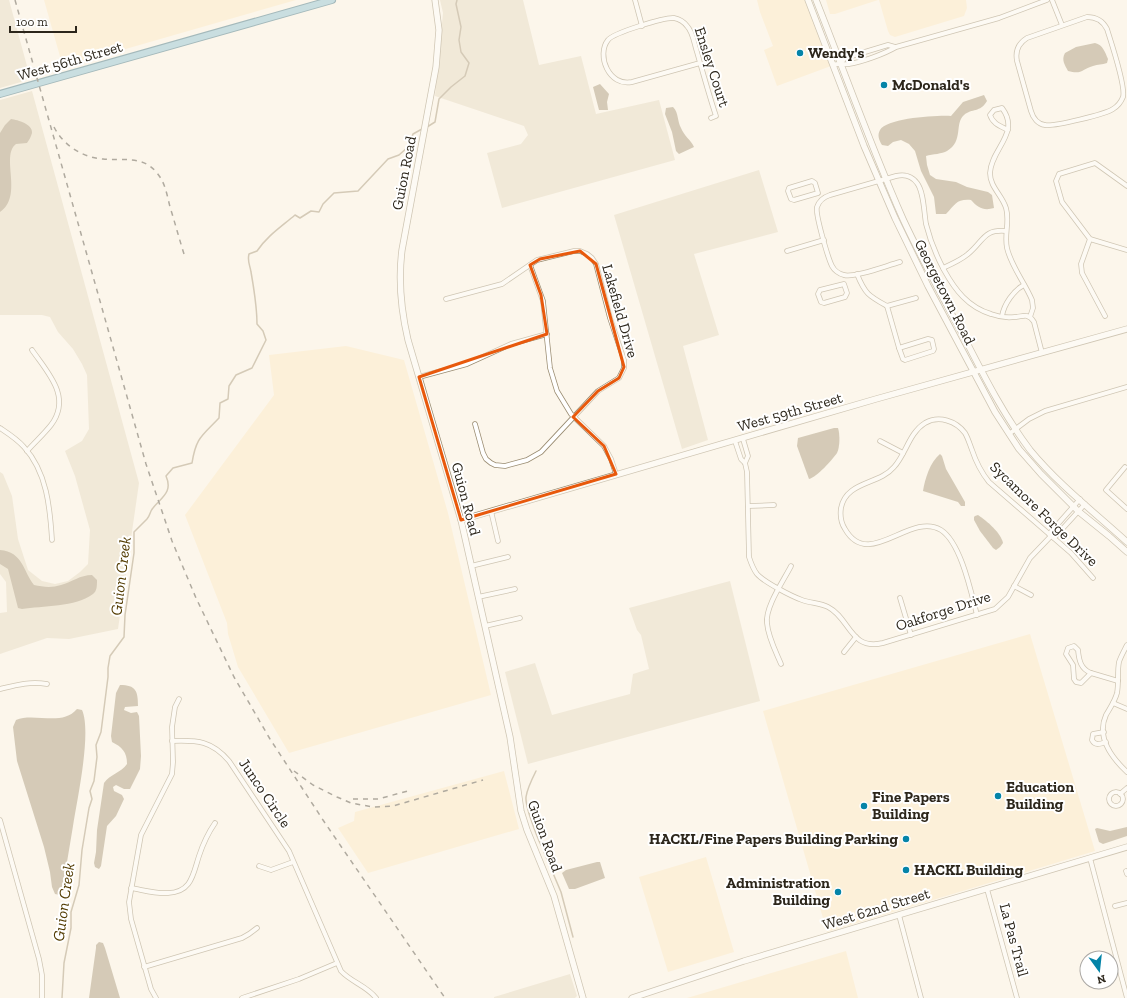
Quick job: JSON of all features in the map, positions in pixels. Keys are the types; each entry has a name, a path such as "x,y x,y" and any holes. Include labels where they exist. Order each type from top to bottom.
{"main road":[{"name":"West 56th Street","path":"0,94 332,0"}],"street":[{"name":"Guion Road","path":"435,0 438,24 438,46 435,77 402,250 400,276 405,326 460,520 512,748 523,816 557,905 583,998"},
{"path":"635,0 642,26 616,34 608,39 604,51 606,64 613,78 627,83 700,63"},
{"name":"Georgetown Road","path":"808,0 878,180 914,257 995,412 1009,434 1033,465 1076,509 1127,552"},
{"name":"Georgetown Road","path":"816,0 886,178 917,249 980,370 1016,429 1039,460 1127,542"},
{"path":"833,65 841,63 845,58 888,46 896,47 999,18 1047,0"},
{"path":"1052,0 1062,25"},
{"path":"1087,16 1096,18 1104,24 1108,31 1123,86 1122,98 1114,108 1084,118 1051,126 1043,125 1033,117 1031,111 1017,61 1018,48 1024,40 1062,25 1087,16"},
{"name":"Ensley Court","path":"642,26 669,18 682,21 690,30 716,116 711,118"},
{"path":"1008,130 998,126 992,121 990,115 994,110 1002,108 1006,113 1008,130 992,163 990,174 993,186 1006,210 1006,243 1008,253 1033,304 1030,317"},
{"path":"1127,186 1095,164 1059,174 1056,181 1062,202 1090,239 1127,250"},
{"path":"900,262 850,276 839,273 833,267 824,240 816,213 817,206 823,198 830,195 878,180 904,175 912,178 918,184 920,190 925,220 930,237 943,268 956,290 966,300 981,310 1002,316 1030,317 1034,322 1042,353"},
{"path":"818,193 793,200 790,198 788,190 812,181 815,183 818,193 823,198"},
{"path":"943,268 964,256 990,232 996,230 1006,231"},
{"path":"1090,239 1081,264 1082,273 1105,316"},
{"path":"787,251 824,240"},
{"name":"Lakefield Drive","path":"475,424 483,453 492,463 505,466 533,458 544,449 598,391 619,378 624,367 624,359 593,260 587,254 575,251 540,259 530,265"},
{"path":"446,299 502,284 530,265 541,295 550,366 554,382 562,400 574,417 604,446 611,459 616,474"},
{"path":"857,274 863,288 867,293 887,306 903,358 905,360 934,350 932,340 930,339 900,348"},
{"path":"844,284 820,290 818,294 821,302 824,303 845,297 847,293 844,284 846,276"},
{"path":"1002,316 1004,309 1015,291 1024,285"},
{"path":"887,306 916,298"},
{"name":"West 59th Street","path":"460,520 616,474 1127,329"},
{"path":"419,377 462,365 505,346 547,334"},
{"path":"27,451 52,424 57,415 59,403 58,391 55,384 32,350"},
{"path":"1009,434 1029,419 1045,411 1127,387"},
{"name":"Sycamore Forge Drive","path":"903,453 915,432 926,422 940,419 950,421 955,424 965,434 978,465 989,482 1073,555 1093,578"},
{"path":"0,428 17,440 27,451 37,466 44,484 50,510 52,540"},
{"path":"743,439 748,456 745,463 747,478 749,553 751,563 758,575 779,588 800,599 832,609 856,638 844,652"},
{"path":"735,441 741,459 745,463"},
{"path":"880,441 903,453 891,471 858,487 847,496 841,509 841,519 844,527 853,538 864,544 883,542 918,526 931,526 940,530 950,538 959,554 977,615"},
{"path":"1126,466 1106,490 1127,509"},
{"path":"1076,509 1080,499"},
{"path":"1076,509 1085,504"},
{"path":"748,506 774,505"},
{"name":"Oakforge Drive","path":"856,638 863,642 875,644 977,615 1001,605 1030,558 1076,509"},
{"path":"491,511 498,541"},
{"path":"471,566 508,557"},
{"path":"781,664 766,622 768,610 791,566"},
{"path":"1014,586 1031,595"},
{"path":"478,597 515,589"},
{"path":"900,598 911,635"},
{"path":"485,626 520,618"},
{"path":"1127,645 1120,661 1117,695 1105,719 1104,732 1106,742 1112,756 1127,772"},
{"path":"1091,673 1081,682 1075,681 1073,676 1073,665 1066,654 1068,648 1074,646 1076,647 1081,664 1086,670 1091,673 1118,681"},
{"path":"0,689 23,683 47,684"},
{"path":"156,998 151,989 144,967 129,912 141,835 172,774 172,727 174,707 179,699"},
{"path":"1113,703 1127,709"},
{"path":"1104,732 1093,734 1092,740 1093,743 1097,744 1106,742"},
{"name":"Junco Circle","path":"172,741 192,740 202,742 212,746 229,761 289,851 341,971 346,977 376,998"},
{"path":"1120,794 1127,788"},
{"path":"0,820 40,959 42,998"},
{"path":"132,888 161,893 170,893 183,888 194,874 198,857 206,837 215,823"},
{"name":"West 62nd Street","path":"632,998 744,961 1127,847"},
{"path":"1090,858 1127,998"},
{"path":"259,866 271,870 293,862"},
{"name":"La Pas Trail","path":"987,889 1017,998"},
{"path":"1115,906 1127,903"},
{"path":"899,915 921,998"},
{"path":"144,967 242,938 257,928"},
{"path":"242,998 300,979 337,963"}],"highlighted area":[{"path":"580,251 596,264 624,367 619,378 598,391 573,417 604,446 616,474 461,520 419,377 547,334 541,295 530,265 540,259"}],"shaded area":[{"path":"0,0 9,0 30,77 21,82 0,88"},
{"path":"44,0 296,0 63,67"},
{"path":"440,0 523,0 539,65 581,56 596,114 659,100 675,160 502,208 487,153 521,144 528,135 524,126 435,96 443,13"},
{"path":"757,0 805,0 831,66 777,86 764,50 773,46"},
{"path":"826,0 878,0 835,14 830,14"},
{"path":"879,0 966,0 967,8 964,16 895,37 890,35 888,31"},
{"path":"1095,43 1100,45 1103,49 1108,59 1107,63 1095,65 1079,72 1068,71 1063,60 1065,53 1076,47"},
{"path":"600,84 609,94 607,102 608,110 599,110 593,87"},
{"path":"32,91 139,483 118,629 69,639 47,638 0,654 0,613 7,612 6,582 0,574 0,472 3,474 12,496 18,539 28,570 42,581 55,584 68,581 88,564 90,530 75,476 65,451 82,441 89,429 87,375 73,349 58,332 50,317 42,315 0,315 0,100"},
{"path":"984,95 987,101 984,105 979,109 967,113 961,119 957,138 952,147 945,152 926,156 930,175 936,179 956,182 967,187 988,192 992,195 994,208 981,208 971,200 962,200 959,201 946,214 936,214 934,197 921,171 915,151 909,144 901,140 893,142 888,146 882,145 879,138 879,132 885,126 902,120 935,116 951,116 963,102"},
{"path":"673,107 682,131 694,147 679,154 676,151 672,132 665,114 666,108"},
{"path":"11,119 21,121 28,125 32,130 32,133 27,143 16,144 12,150 10,157 10,196 7,205 0,212 0,133"},
{"path":"759,170 778,232 694,254 719,335 683,346 708,440 682,449 614,215"},
{"path":"346,346 404,360 448,513 491,695 289,753 238,667 228,634 227,623 185,515 274,395 269,355"},
{"path":"838,428 839,434 837,453 820,472 809,479 797,446 798,438"},
{"path":"940,454 946,469 965,502 965,506 961,506 958,502 923,491 933,461"},
{"path":"978,515 1000,535 1003,543 996,550 980,531 974,520 974,517"},
{"path":"0,550 13,554 18,558 34,585 54,587 84,576 92,575 97,580 96,590 93,594 86,598 68,604 22,609 18,608 8,569 0,564"},
{"path":"730,581 760,701 528,764 505,672 535,663 552,715 630,694 633,674 649,669 641,635 637,630 629,608"},
{"path":"1030,634 1095,851 827,932 763,711"},
{"path":"120,685 130,686 137,693 138,706 125,707 124,710 131,713 137,712 139,716 141,756 140,769 130,789 124,789 116,785 113,787 114,791 122,795 124,799 116,816 107,826 101,866 99,869 95,867 94,863 104,783 106,780 122,770 127,764 125,753 119,746 112,742 111,736 116,693"},
{"path":"77,709 82,710 85,720 85,750 78,800 60,895 55,894 52,887 44,847 17,761 13,727 16,720 23,718 64,717"},
{"path":"504,771 519,829 368,873 338,828 354,821 355,812"},
{"path":"1127,827 1127,836 1103,844 1099,842 1095,829 1097,828 1110,831"},
{"path":"706,857 734,952 668,972 639,877"},
{"path":"600,862 605,878 575,889 569,889 562,873 566,870"},
{"path":"99,942 103,943 105,948 120,998 89,998 96,945"},
{"path":"846,951 858,998 687,998"},
{"path":"570,974 577,996 575,998 494,998 494,997"}],"waterway":[{"name":"Guion Creek","path":"427,127 435,122 439,99 465,76 469,63 461,52 459,40 461,27 456,4 457,0"},
{"name":"Guion Creek","path":"62,998 64,963 71,928 71,912 79,885 82,850 89,808 92,799 90,791 94,781 97,757 96,745 101,732 110,656 124,637 125,615 134,553 134,532 147,519 152,509 166,494 168,486 166,476 173,468 192,463 198,442 204,433 219,418 220,403 228,399 229,386 236,375 252,368 266,340 263,331 257,324 255,298 248,256 249,254 257,251 270,236 295,215 300,218 311,211 319,212 323,204 334,193 358,191 388,159 399,155 408,147 413,134 422,129"},
{"path":"536,771 527,791 526,801 541,845"},
{"path":"544,852 561,892 573,937"}],"railway":[{"path":"15,0 146,464 172,541 196,598 234,677 270,739 323,820 445,998"},
{"path":"54,127 68,145 88,156 96,158 139,161 151,167 160,177 164,185 184,254"},
{"path":"294,771 313,785 337,797 351,803 373,807 393,806 483,780"},
{"path":"353,799 378,799 408,791"}],"place":[{"name":"Wendy's","path":"800,53"},
{"name":"McDonald's","path":"884,85"},
{"name":"Education Building","path":"998,796"},
{"name":"Fine Papers Building","path":"864,806"},
{"name":"HACKL/Fine Papers Building Parking","path":"906,839"},
{"name":"HACKL Building","path":"906,870"},
{"name":"Administration Building","path":"838,892"}]}
